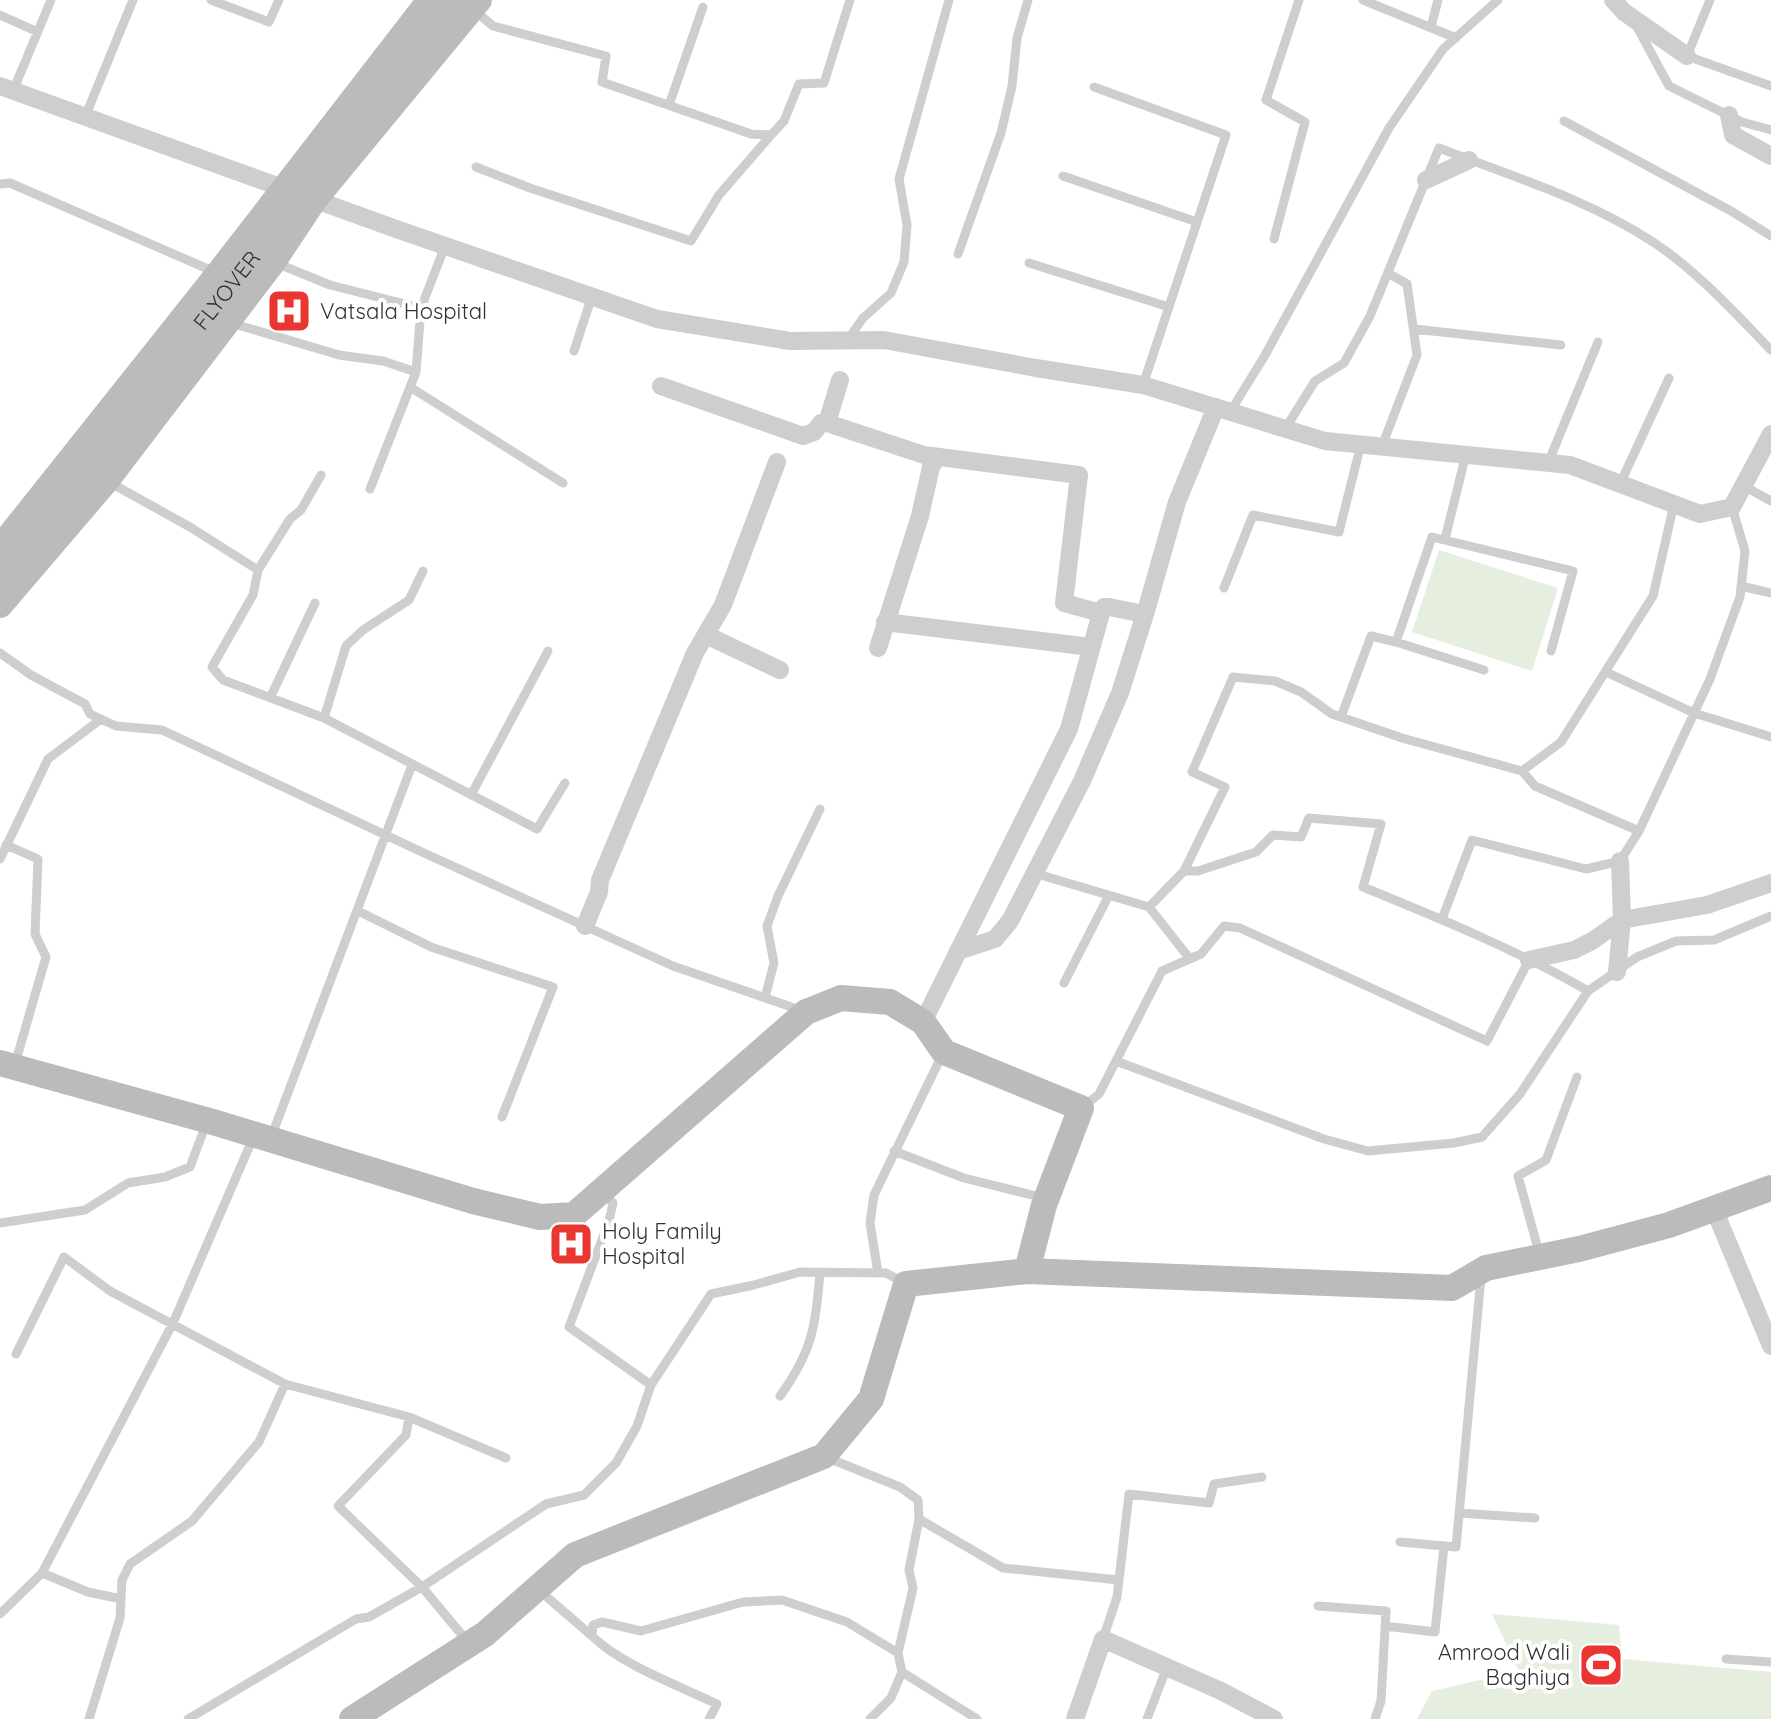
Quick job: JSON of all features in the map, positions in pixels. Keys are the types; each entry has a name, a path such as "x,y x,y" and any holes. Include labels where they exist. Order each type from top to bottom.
{"street":[{"path":"1613,0 1632,18 1687,56"},
{"path":"0,548 218,274 424,2"},
{"path":"0,605 106,481 273,262 314,200 466,9"},
{"name":"FLYOVER","path":"0,580 166,372 305,187 466,9"},
{"path":"6,89 657,319 790,341 884,340 1143,385 1325,441 1570,465 1700,514 1732,507 1771,434"},
{"path":"1729,115 1733,135 1771,156"},
{"path":"1426,180 1469,160"},
{"path":"827,423 840,380"},
{"path":"661,386 803,436 814,432 821,423 827,423 924,455 1079,475 1063,599 1068,605 1101,613"},
{"path":"958,951 995,939 1010,921 1043,867 1120,693 1177,502 1223,409"},
{"path":"878,648 920,516 931,467 937,457"},
{"path":"585,926 599,892 600,880 695,653 723,605 777,462"},
{"path":"923,1022 1069,729 1104,607 1139,613 1146,611"},
{"path":"885,622 1091,647"},
{"path":"706,635 780,670"},
{"path":"1012,844 1043,867"},
{"path":"1617,972 1622,920 1620,861"},
{"path":"1529,960 1574,950 1622,920 1707,905 1771,883"},
{"path":"7,1065 207,1120 473,1201 540,1217 574,1215 806,1012 841,998 890,1002 923,1022 944,1052 1081,1108 1046,1199 1027,1271"},
{"path":"352,1719 485,1634 575,1555 824,1456 871,1399 906,1284 1027,1271 1452,1288 1482,1270 1594,1245 1714,1209 1771,1188"},
{"path":"1714,1209 1771,1346"},
{"path":"1075,1719 1103,1639 1274,1719"}],"lane":[{"path":"6,89 38,32 51,0"},
{"path":"85,117 133,0"},
{"path":"211,0 269,22 279,0"},
{"path":"476,167 691,241 719,195 784,121 799,84 824,83 850,0"},
{"path":"847,341 863,318 891,293 904,262 907,225 899,179 949,0"},
{"path":"958,254 1001,133 1012,86 1017,38 1028,0"},
{"path":"1274,239 1305,122 1266,100 1299,0"},
{"path":"1363,0 1456,38"},
{"path":"1431,27 1438,0"},
{"path":"1223,409 1264,357 1389,128 1443,49 1498,0"},
{"path":"1710,0 1687,56 1771,86"},
{"path":"424,2 466,9 493,26 606,56 602,82 751,134 771,135"},
{"path":"669,105 703,7"},
{"path":"0,15 38,32"},
{"path":"1632,18 1669,86 1729,115 1771,130"},
{"path":"1094,87 1226,135 1143,385"},
{"path":"1564,121 1731,211 1771,236"},
{"path":"1469,160 1593,207 1654,242 1716,293 1771,350"},
{"path":"1063,176 1197,222"},
{"path":"1285,429 1315,381 1344,363 1370,316 1426,180"},
{"path":"0,184 10,183 218,274"},
{"path":"370,489 416,372 421,308 445,246"},
{"path":"273,262 330,285 421,308"},
{"path":"1029,263 1169,307"},
{"path":"1382,446 1417,355 1407,284 1388,273"},
{"path":"574,351 592,296"},
{"path":"227,323 339,355 383,361 416,372"},
{"path":"1414,329 1561,345"},
{"path":"1548,463 1598,342"},
{"path":"1620,484 1669,378"},
{"path":"410,387 563,483"},
{"path":"1224,588 1253,515 1339,532 1361,444"},
{"path":"1445,539 1466,454"},
{"path":"321,475 301,510 290,519 258,570 253,595 212,667 223,680 324,718 537,829 565,783"},
{"path":"106,481 190,527 258,570"},
{"path":"1744,486 1771,501"},
{"path":"1522,771 1561,742 1653,596 1674,504"},
{"path":"1442,919 1472,840 1586,869 1620,861 1639,831 1710,679 1740,597 1745,551 1732,507"},
{"path":"1396,642 1432,537 1573,571 1551,651"},
{"path":"324,718 346,646 363,630 409,600 423,571"},
{"path":"1741,586 1771,593"},
{"path":"270,698 315,603"},
{"path":"1341,717 1371,636 1484,670"},
{"path":"471,795 548,651"},
{"path":"0,653 31,675 85,704 90,714 116,726 162,730 673,966 806,1012"},
{"path":"1606,672 1694,713 1771,737"},
{"path":"1149,907 1184,871 1225,787 1192,772 1233,677 1275,681 1301,692 1332,714 1402,738 1522,771 1535,786 1639,831"},
{"path":"0,859 48,759 101,719"},
{"path":"0,1614 42,1573 173,1323 262,1137 358,911 412,765"},
{"path":"765,998 774,963 767,926 820,809"},
{"path":"1184,871 1198,871 1256,852 1273,835 1301,837 1309,818 1381,824 1363,887 1442,919 1588,991"},
{"path":"6,845 38,859 35,934 46,957 7,1065"},
{"path":"1043,867 1109,895 1149,907 1190,959"},
{"path":"1064,983 1109,895"},
{"path":"358,911 431,947 553,987 502,1117"},
{"path":"1116,1061 1324,1139 1368,1151 1454,1143 1482,1137 1520,1094 1588,991 1637,957 1676,941 1714,940 1771,916"},
{"path":"1081,1108 1099,1094 1162,971 1201,954 1224,926 1240,928 1487,1041 1529,960"},
{"path":"878,1273 870,1223 874,1195 944,1052"},
{"path":"1541,1257 1518,1176 1546,1160 1577,1077"},
{"path":"0,1223 85,1210 128,1183 165,1177 190,1167 207,1120"},
{"path":"894,1151 964,1178 1046,1199"},
{"path":"601,1191 613,1203 609,1221 569,1327 651,1385"},
{"path":"16,1354 64,1257 110,1291 285,1384 409,1417 506,1458"},
{"path":"1400,1542 1456,1547 1482,1270"},
{"path":"188,1719 356,1619 369,1617 422,1587 546,1504 584,1495 616,1463 637,1426 651,1385 711,1294 800,1272 886,1273 906,1284"},
{"path":"780,1396 800,1368 816,1325 820,1272"},
{"path":"89,1719 120,1618 122,1580 130,1564 192,1521 259,1442 285,1384"},
{"path":"409,1417 406,1435 338,1506 422,1587 469,1644"},
{"path":"824,1456 900,1487 918,1500 919,1519 909,1570 913,1588 898,1653 902,1672 891,1698 870,1719"},
{"path":"1103,1639 1117,1597 1129,1494 1209,1503 1214,1484 1262,1477"},
{"path":"1459,1513 1535,1518"},
{"path":"919,1519 1003,1568 1119,1580"},
{"path":"1385,1626 1435,1632 1444,1546"},
{"path":"42,1573 88,1592 121,1599"},
{"path":"537,1588 601,1644 644,1669 717,1704 709,1719"},
{"path":"592,1636 593,1625 602,1622 641,1631 743,1602 782,1600 847,1622 898,1653"},
{"path":"1318,1606 1386,1611 1381,1701 1375,1719"},
{"path":"1726,1659 1771,1662"},
{"path":"1147,1719 1167,1667"},
{"path":"902,1672 977,1719"}],"green space":[{"path":"1439,550 1558,588 1532,671 1412,632"},
{"name":"Amrood Wali Baghiya","path":"1492,1614 1619,1625 1622,1659 1771,1672 1771,1719 1417,1719 1432,1691 1519,1671"}],"place":[{"name":"Vatsala Hospital","path":"289,311"},
{"name":"Holy Family Hospital","path":"571,1244"},
{"name":"Amrood Wali Baghiya","path":"1601,1665"}]}
